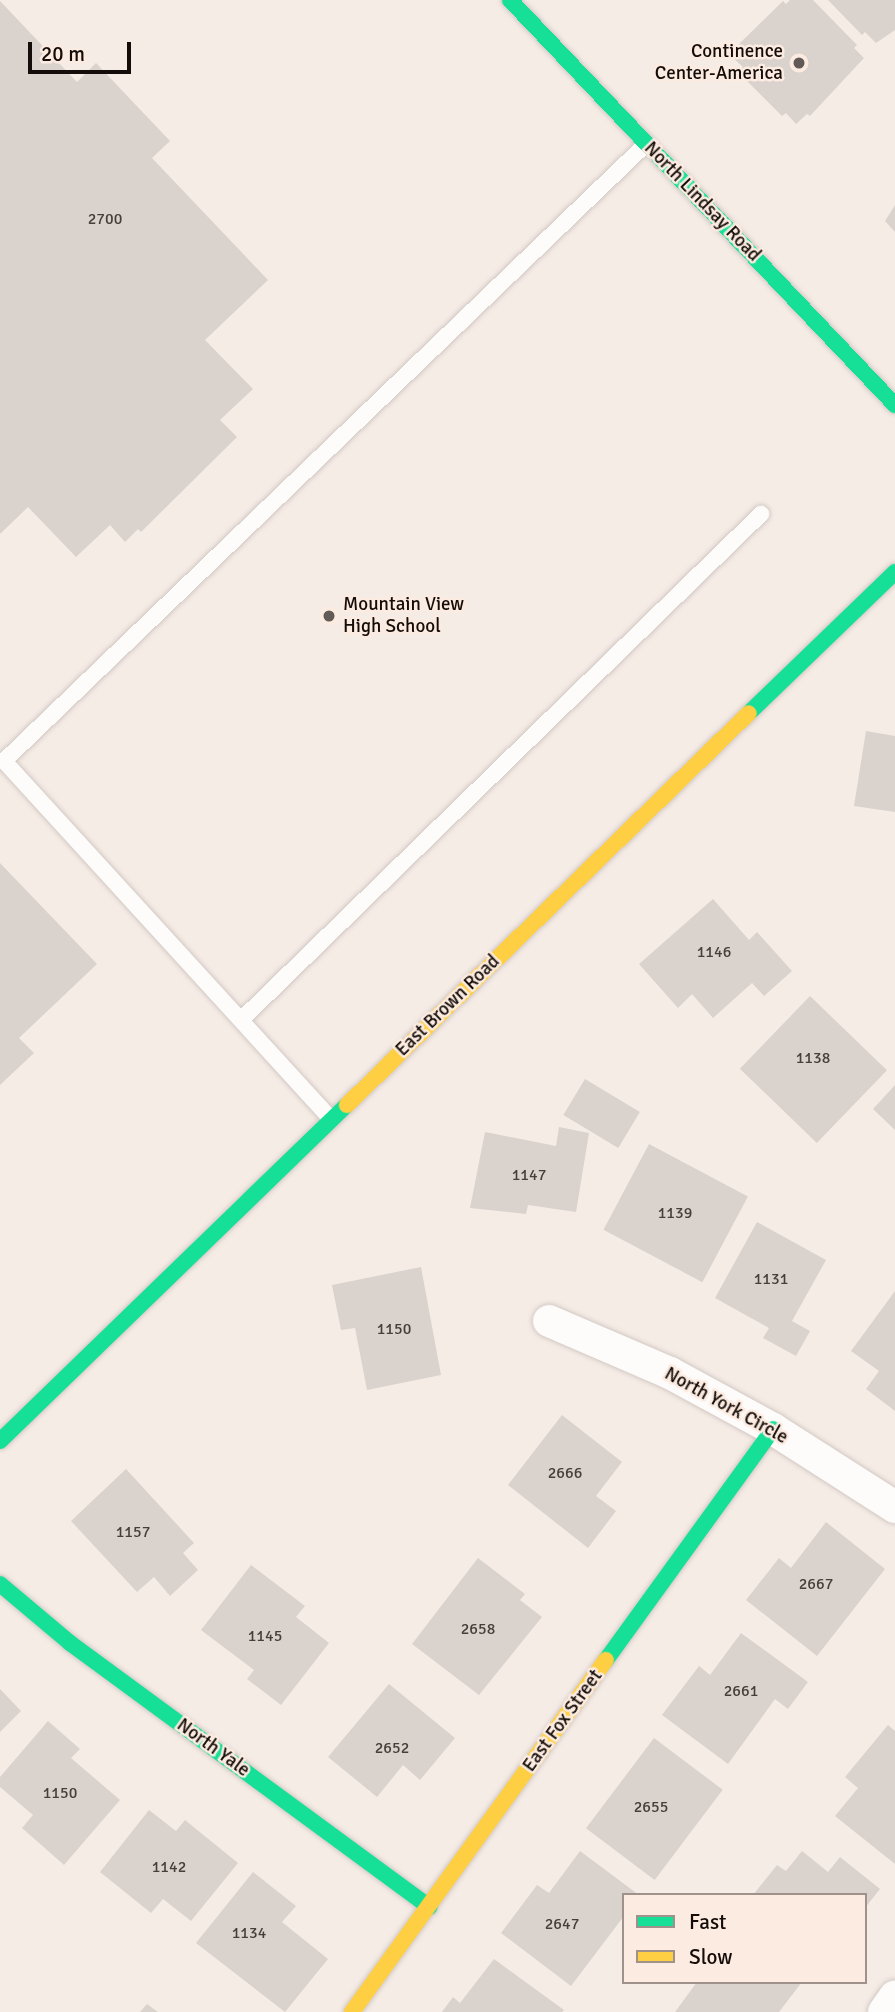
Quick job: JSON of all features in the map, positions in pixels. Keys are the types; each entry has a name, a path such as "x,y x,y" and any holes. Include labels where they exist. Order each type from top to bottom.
{"main road":[{"name":"North Lindsay Road","path":"510,0 895,405"},
{"name":"East Brown Road","path":"0,1440 895,572"},
{"name":"East Fox Street","path":"352,2012 773,1429"},
{"name":"North Yale","path":"0,1584 70,1643 430,1907"}],"street":[{"name":"North York Circle","path":"549,1321 670,1373 773,1429 895,1507"},
{"path":"884,2012 895,1996"}],"lane":[{"path":"331,1119 4,761 646,144"},
{"path":"241,1020 761,514"}],"building":[{"name":"Continence Center-America","path":"790,0 813,0 857,45 854,48 864,58 810,116 807,114 796,124 786,113 782,116 738,72 743,67 732,57 742,47 739,44 783,1 786,4"},
{"path":"828,0 895,0 895,30 876,43 865,32 862,35"},
{"path":"0,1 77,82 96,63 170,141 152,158 268,280 205,340 253,389 220,420 237,437 141,532 138,529 125,542 110,525 76,557 28,507 0,534"},
{"path":"895,205 895,232 885,221"},
{"path":"866,731 895,736 895,812 854,806"},
{"path":"0,863 97,964 19,1038 34,1053 0,1085"},
{"path":"713,899 749,940 757,932 792,971 764,996 752,983 713,1018 692,994 678,1008 639,964"},
{"path":"810,996 887,1070 817,1143 740,1069"},
{"path":"585,1079 640,1112 618,1148 563,1115"},
{"path":"895,1085 895,1130 873,1109"},
{"path":"559,1127 589,1133 576,1212 528,1205 526,1214 470,1208 485,1132 556,1146"},
{"path":"649,1144 748,1197 702,1282 603,1230"},
{"path":"757,1222 826,1260 792,1321 810,1331 796,1356 763,1338 769,1328 715,1298"},
{"path":"421,1267 441,1375 367,1390 355,1328 341,1330 332,1285"},
{"path":"895,1291 895,1411 866,1389 879,1371 851,1351"},
{"path":"562,1415 622,1462 596,1496 616,1511 588,1548 508,1485"},
{"path":"126,1469 194,1543 183,1553 198,1570 170,1596 154,1577 137,1592 71,1521"},
{"path":"826,1522 885,1569 817,1656 746,1600 779,1558 791,1568"},
{"path":"478,1558 525,1594 520,1600 542,1617 479,1695 412,1644"},
{"path":"251,1565 305,1606 296,1617 329,1643 281,1705 247,1679 254,1670 201,1630"},
{"path":"741,1633 808,1682 788,1709 775,1699 728,1764 662,1715 699,1666 710,1675"},
{"path":"389,1684 455,1738 420,1780 403,1765 377,1797 328,1757"},
{"path":"0,1689 21,1711 0,1732"},
{"path":"48,1721 80,1749 71,1758 120,1800 64,1865 22,1828 33,1815 0,1787 0,1777"},
{"path":"888,1725 895,1731 895,1864 835,1816 858,1788 845,1777"},
{"path":"654,1738 723,1790 655,1880 586,1828"},
{"path":"149,1810 176,1831 185,1820 238,1863 191,1921 163,1899 151,1913 100,1872"},
{"path":"580,1851 636,1893 622,1893 622,1919 571,1986 501,1933 537,1885 549,1893"},
{"path":"802,1851 828,1872 840,1857 880,1889 867,1905 867,1893 755,1893 777,1865 786,1871"},
{"path":"253,1872 296,1906 282,1922 328,1959 285,2012 196,1943"},
{"path":"494,1959 564,2010 442,2012 453,1997 460,2003"},
{"path":"696,1984 800,1984 779,2012 675,2012"},
{"path":"147,2004 158,2012 140,2012"}],"traffic: fast":[{"path":"510,0 895,405"},
{"path":"749,713 895,572"},
{"path":"0,1441 347,1105"},
{"path":"606,1660 773,1429"},
{"path":"0,1584 70,1643 430,1907"}],"traffic: slow":[{"path":"347,1105 749,713"},
{"path":"352,2012 606,1660"}],"place":[{"name":"Continence Center-America","path":"799,63"},
{"name":"Mountain View High School","path":"329,616"}]}
